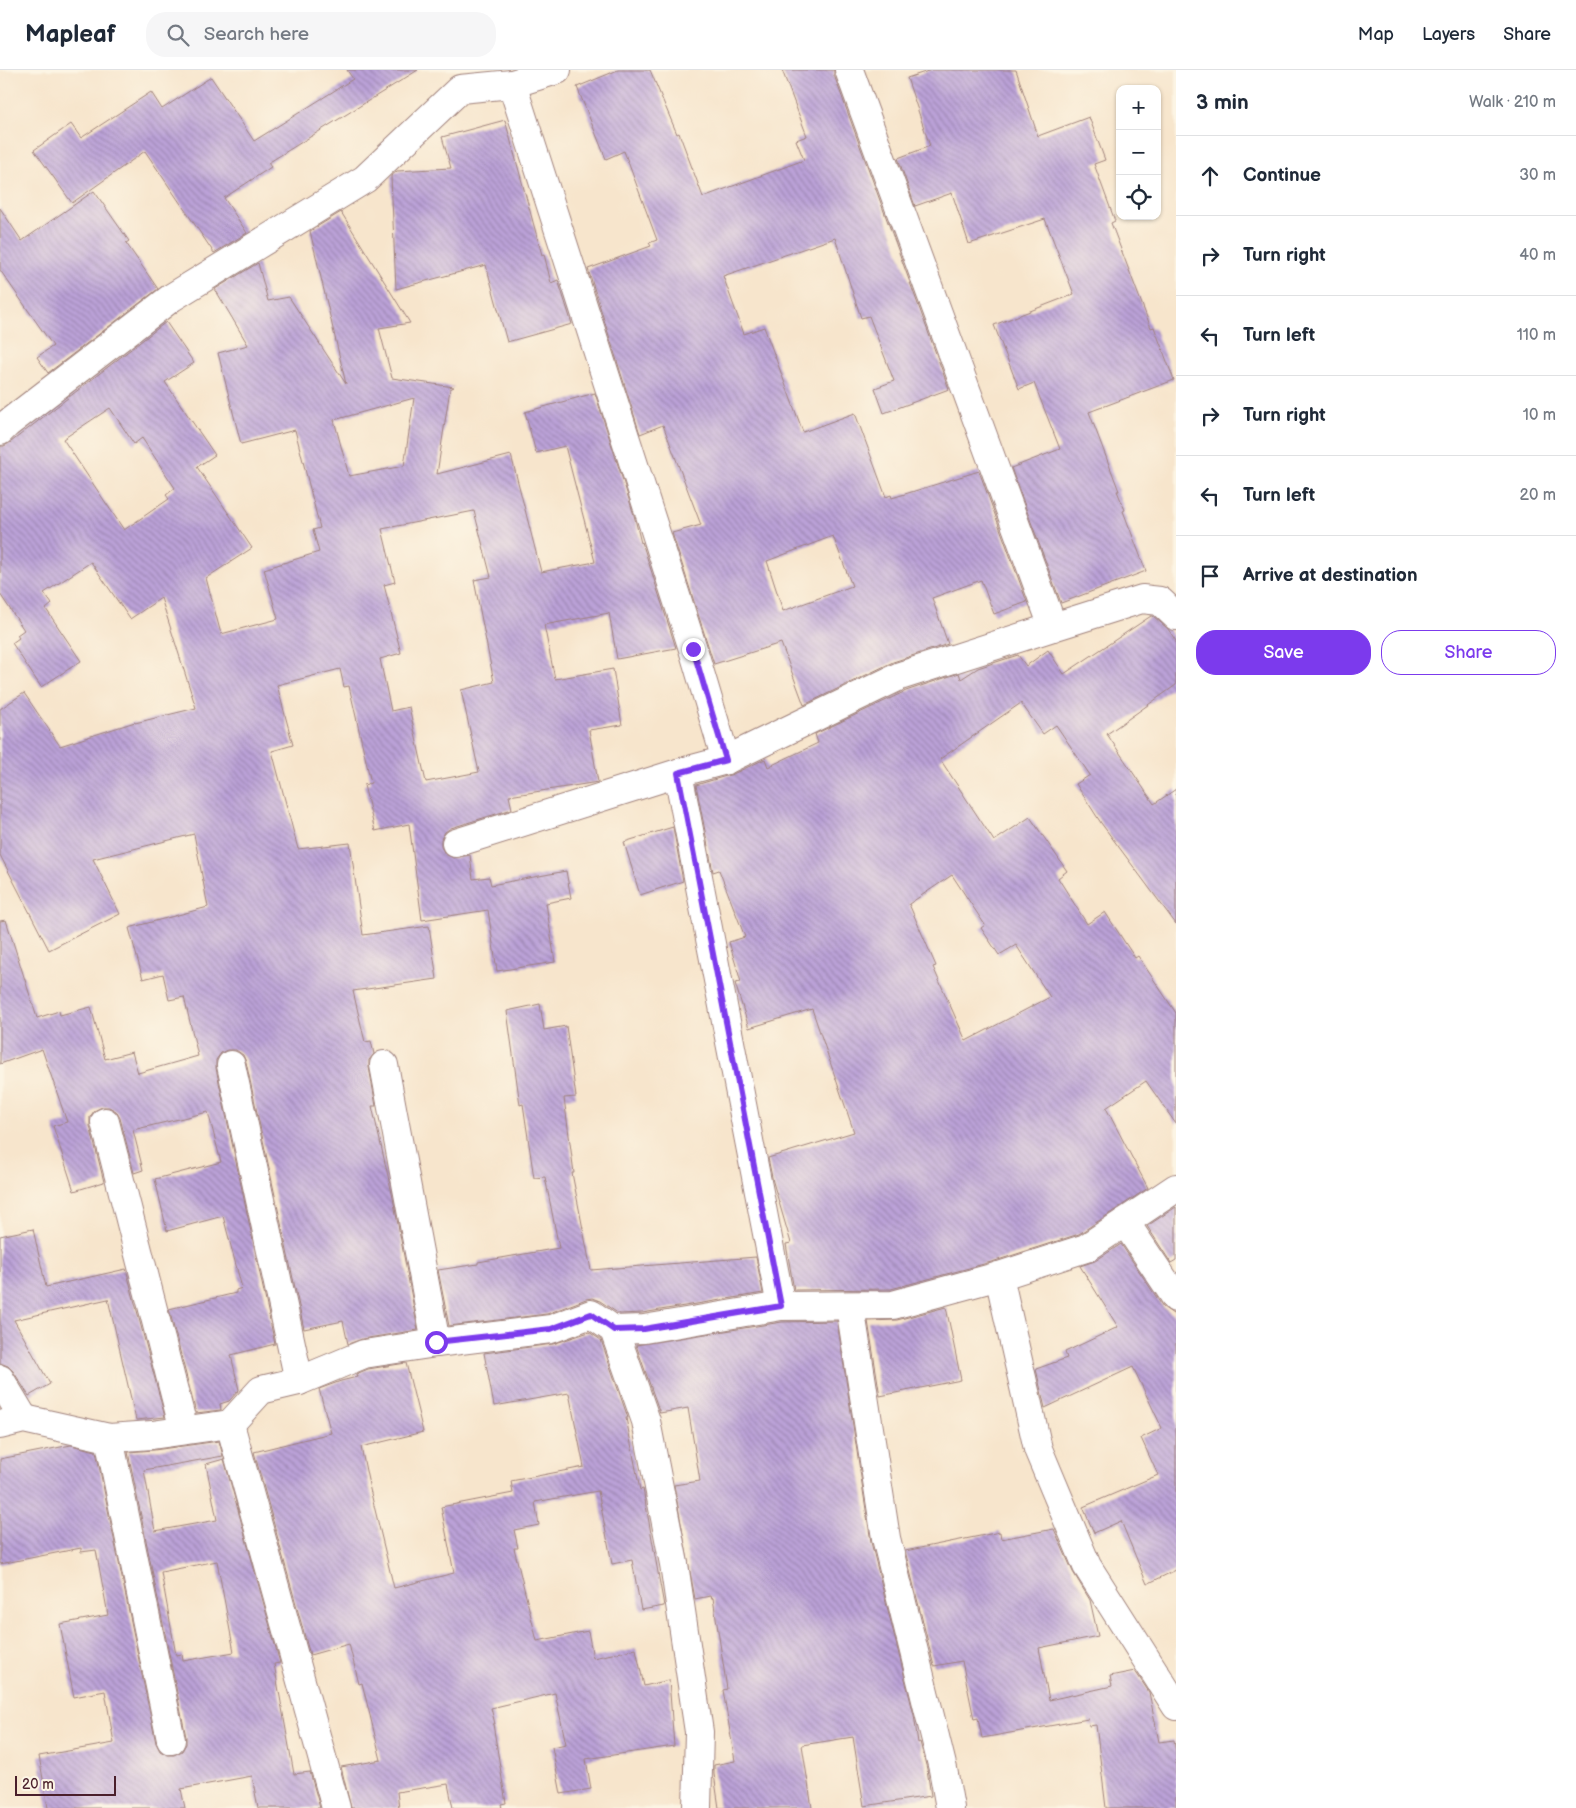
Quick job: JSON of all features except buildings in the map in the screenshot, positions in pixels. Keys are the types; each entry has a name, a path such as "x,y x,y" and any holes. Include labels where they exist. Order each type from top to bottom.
{"street":[{"path":"0,431 170,298 365,179 456,79 512,84 557,70"},
{"path":"849,70 1054,627"},
{"path":"512,84 693,649 726,760"},
{"path":"456,843 678,773 726,760 900,676 1142,599 1160,601 1176,616"},
{"path":"678,773 781,1306"},
{"path":"231,1065 299,1382"},
{"path":"384,1065 436,1342"},
{"path":"105,1122 184,1430"},
{"path":"614,1330 644,1329 781,1306 893,1305 1000,1276 1086,1248 1176,1188"},
{"path":"1125,1222 1176,1298"},
{"path":"1000,1276 1038,1449 1087,1566 1176,1706"},
{"path":"850,1306 886,1538 943,1769 950,1808"},
{"path":"0,1379 12,1422 109,1438 152,1435 230,1424 261,1390 299,1382 364,1354 436,1342 551,1329 591,1314 614,1330 646,1421 674,1564 698,1732 697,1808"},
{"path":"230,1424 336,1808"},
{"path":"109,1438 171,1740"}],"route":[{"path":"436,1342 551,1329 591,1314 614,1330 644,1329 781,1306 678,773 726,760 693,649"}]}
